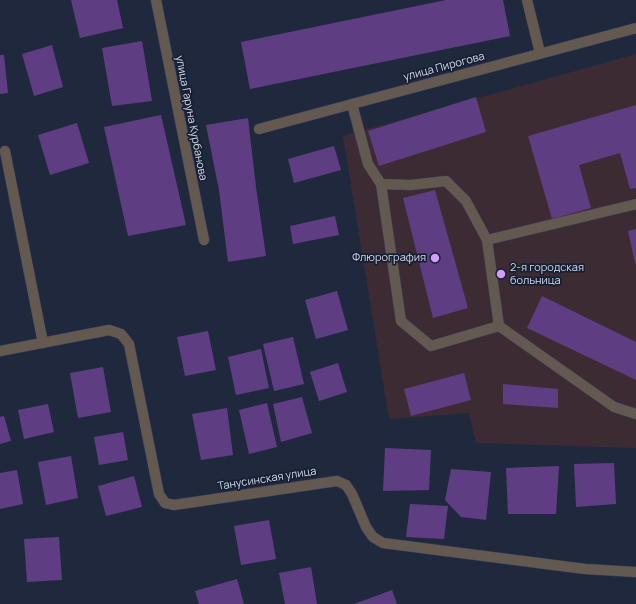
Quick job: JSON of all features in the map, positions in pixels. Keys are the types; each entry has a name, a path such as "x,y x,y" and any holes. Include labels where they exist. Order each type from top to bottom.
{"street":[{"name":"улица Гаруна Курбанова","path":"156,0 204,240"},
{"path":"527,0 540,54"},
{"name":"улица Пирогова","path":"259,129 636,28"},
{"path":"352,104 368,164 381,184 401,321 431,346 499,326"},
{"path":"5,151 43,343"},
{"path":"381,184 411,185 446,181 466,201 487,240 499,326 614,407 636,414"},
{"path":"487,240 636,204"},
{"name":"Танусинская улица","path":"0,351 109,330 121,334 129,344 159,494 165,502 174,506 337,481 346,485 352,494 366,527 373,537 383,543 585,570 636,572"}],"shaded area":[{"name":"2-я городская больница","path":"636,54 636,448 476,443 469,413 389,419 343,136"}],"building":[{"path":"71,0 117,0 123,28 80,38"},
{"path":"446,0 503,0 510,36 250,89 241,42"},
{"path":"142,41 152,101 112,106 102,48"},
{"path":"52,45 63,87 34,96 22,54"},
{"path":"0,55 4,55 8,93 0,94"},
{"path":"476,97 486,132 379,166 368,131"},
{"path":"636,105 636,188 630,189 620,153 579,165 591,208 552,219 528,136"},
{"path":"161,115 186,225 128,236 104,127"},
{"path":"248,118 266,256 228,262 219,190 206,125"},
{"path":"77,123 89,163 50,175 38,135"},
{"path":"334,146 341,170 294,183 288,159"},
{"path":"435,190 468,308 433,318 403,198"},
{"path":"335,216 339,235 293,244 290,226"},
{"path":"636,229 636,263 635,263 628,231"},
{"path":"337,291 348,330 316,339 305,300"},
{"path":"542,296 636,342 636,380 527,328"},
{"path":"208,331 216,370 185,376 177,337"},
{"path":"293,337 304,384 274,391 263,344"},
{"path":"261,349 269,388 236,395 228,357"},
{"path":"338,363 347,392 319,401 310,372"},
{"path":"103,367 111,412 78,418 70,373"},
{"path":"464,373 471,400 411,416 404,389"},
{"path":"503,384 558,389 558,408 503,404"},
{"path":"302,397 312,433 281,442 273,404"},
{"path":"267,403 277,447 249,454 239,410"},
{"path":"48,404 54,432 24,439 18,410"},
{"path":"227,408 233,455 201,460 192,414"},
{"path":"4,416 11,441 0,444 0,417"},
{"path":"123,432 128,460 99,465 94,437"},
{"path":"385,448 431,450 429,490 383,491"},
{"path":"71,456 78,498 46,505 38,462"},
{"path":"614,463 616,504 576,507 574,464"},
{"path":"559,466 556,514 508,514 506,468"},
{"path":"451,469 491,472 486,520 461,517 445,500"},
{"path":"17,470 23,504 0,509 0,473"},
{"path":"134,476 142,507 106,516 98,486"},
{"path":"410,504 448,506 444,539 406,537"},
{"path":"269,520 276,559 241,565 234,526"},
{"path":"59,537 62,580 27,582 24,539"},
{"path":"311,567 317,604 285,604 279,573"},
{"path":"237,579 244,604 199,604 195,591"},
{"path":"392,590 397,604 354,604"}],"place":[{"name":"Флюрография","path":"435,258"},
{"name":"2-я городская больница","path":"501,274"}]}
